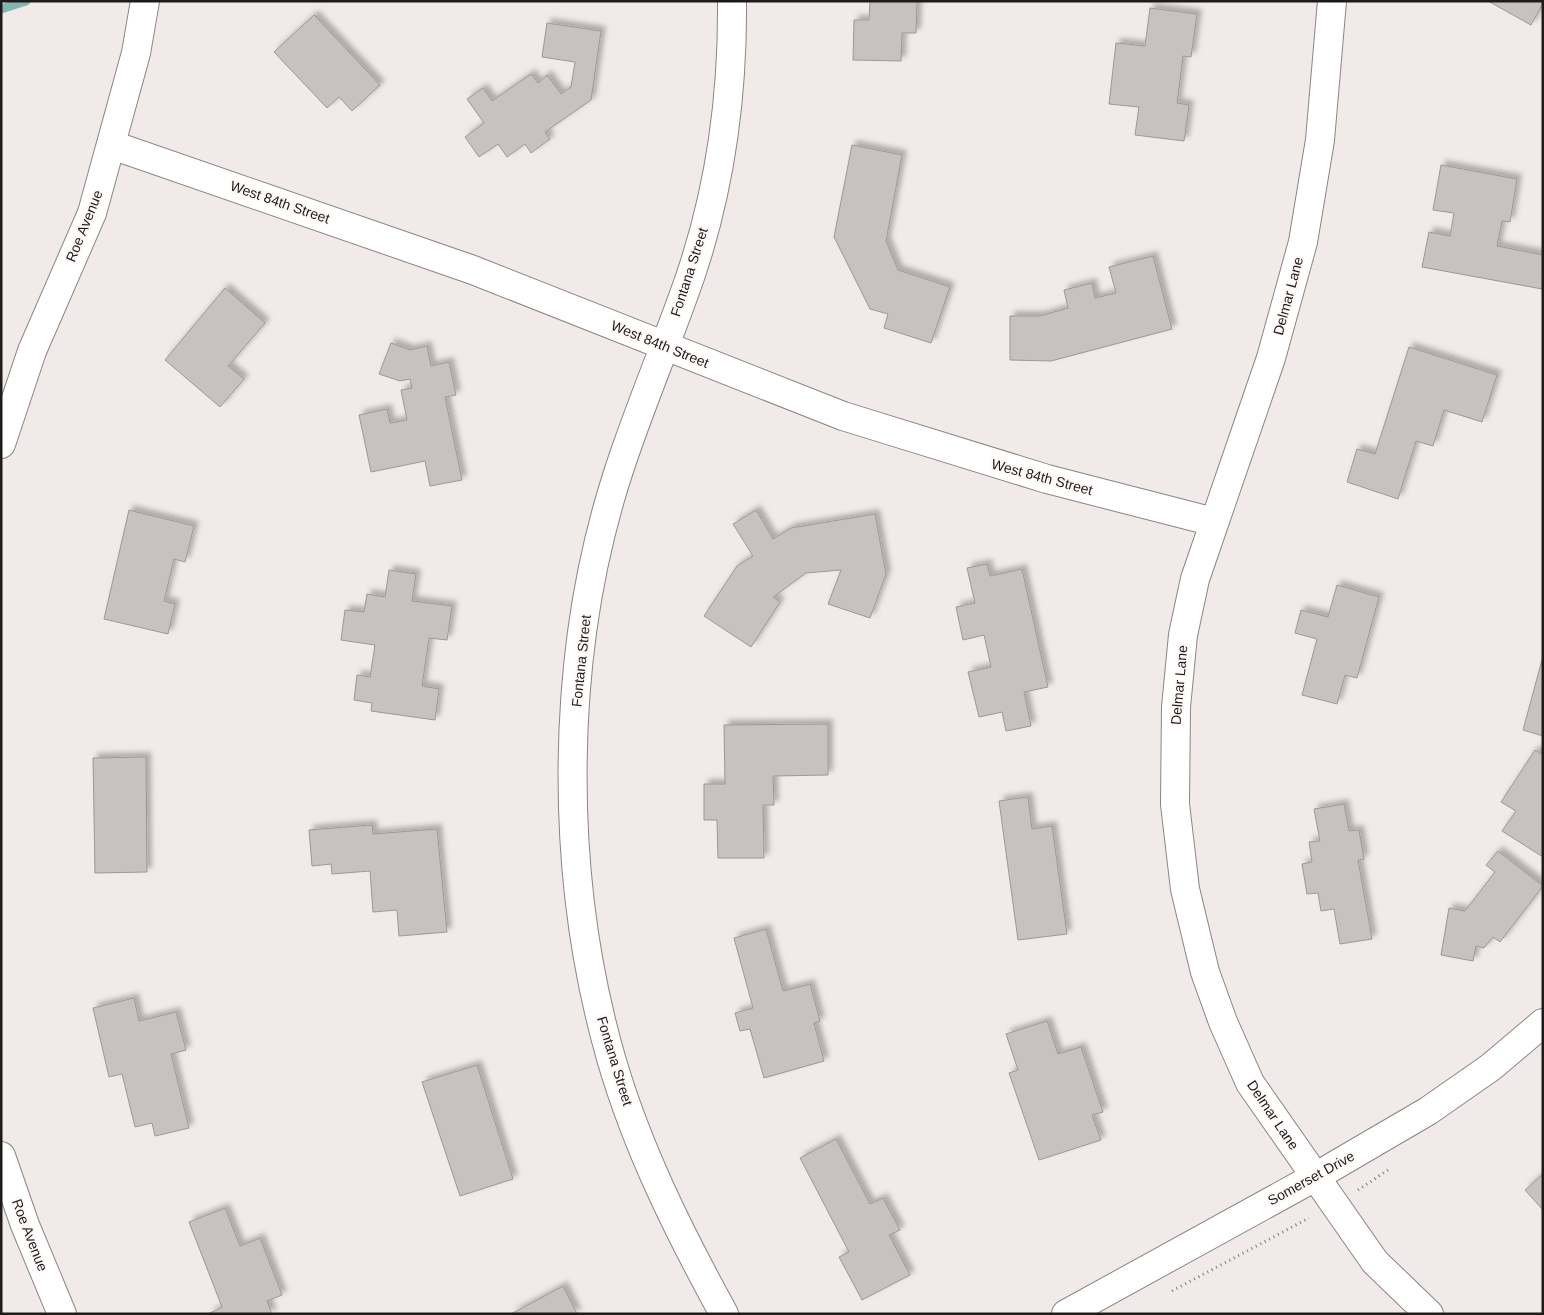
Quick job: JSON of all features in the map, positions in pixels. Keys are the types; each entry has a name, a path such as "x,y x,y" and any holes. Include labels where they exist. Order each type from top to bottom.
{"street":[{"name":"Roe Avenue","path":"1,444 32,351 92,214 136,53 144,1"},
{"name":"Fontana Street","path":"724,1314 681,1236 648,1164 611,1058 592,978 577,874 573,796 576,683 588,596 603,524 618,472 663,345 684,295 710,204 720,158 727,102 732,1"},
{"name":"Delmar Lane","path":"1332,1 1320,140 1303,242 1271,358 1195,579 1183,635 1176,707 1174,804 1185,889 1205,972 1223,1022 1250,1083 1375,1262 1429,1314"},
{"name":"West 84th Street","path":"112,145 473,270 843,416 947,450 1047,479 1214,522"},
{"name":"Somerset Drive","path":"1066,1314 1315,1177 1428,1112 1491,1067 1543,1022"},
{"name":"Roe Avenue","path":"1,1156 25,1225 62,1314"}],"building":[{"path":"870,1 917,1 916,33 902,33 901,61 853,60 854,20 869,20"},
{"path":"1488,1 1543,1 1543,3 1531,25"},
{"path":"1150,8 1197,14 1191,57 1183,56 1177,103 1189,105 1184,141 1135,135 1139,107 1109,104 1116,43 1145,46"},
{"path":"314,15 380,85 352,111 339,97 327,108 274,52"},
{"path":"547,23 601,31 591,100 545,132 550,139 531,153 525,144 507,157 498,144 479,157 465,137 484,123 467,99 483,88 492,101 531,74 538,83 547,75 561,94 571,87 575,62 542,57"},
{"path":"852,145 902,155 886,241 898,270 950,287 931,343 884,328 888,314 870,309 834,237"},
{"path":"1441,165 1517,179 1510,222 1502,221 1497,246 1543,255 1542,289 1422,267 1429,232 1450,236 1454,213 1433,210"},
{"path":"1153,256 1172,329 1051,361 1010,360 1010,316 1040,316 1068,308 1064,290 1092,283 1095,298 1116,293 1109,267"},
{"path":"225,288 265,323 228,366 244,379 220,407 165,360"},
{"path":"391,343 410,350 427,346 431,366 449,362 456,395 445,397 462,480 430,486 425,461 371,472 359,415 387,409 390,423 407,420 401,390 412,388 410,379 400,381 379,374"},
{"path":"1409,347 1497,375 1482,422 1444,410 1433,446 1416,441 1398,499 1347,482 1357,449 1375,454"},
{"path":"129,510 194,526 185,562 174,559 164,601 175,604 168,634 104,619"},
{"path":"756,510 773,539 791,528 875,514 886,574 870,618 828,604 841,570 806,573 773,597 780,602 751,647 704,616 737,566 753,556 733,524"},
{"path":"987,564 990,576 1022,569 1048,687 1024,692 1031,726 1006,731 1002,712 979,717 968,672 991,667 984,635 963,640 956,607 975,603 967,568"},
{"path":"389,570 416,574 412,601 452,606 447,640 429,638 422,686 439,689 435,720 371,711 372,703 354,700 357,675 370,677 375,645 341,640 345,610 364,612 367,594 385,597"},
{"path":"1337,585 1379,597 1357,678 1345,675 1337,704 1302,695 1317,639 1295,633 1301,610 1328,617"},
{"path":"1543,660 1543,736 1523,730"},
{"path":"828,724 828,775 773,776 774,805 763,805 764,858 718,858 717,820 704,820 704,784 725,784 724,725"},
{"path":"1535,750 1543,755 1543,857 1502,831 1516,811 1501,802"},
{"path":"146,757 147,872 95,873 93,758"},
{"path":"1028,797 1032,829 1052,826 1067,934 1018,940 999,801"},
{"path":"1344,804 1349,831 1359,830 1364,859 1358,860 1372,939 1340,944 1334,909 1321,911 1318,893 1307,894 1302,864 1312,862 1309,842 1320,841 1314,809"},
{"path":"372,825 373,834 437,829 447,932 399,936 397,910 373,912 370,871 332,874 331,864 312,866 309,830"},
{"path":"1498,851 1543,886 1500,942 1493,937 1484,948 1476,946 1473,961 1441,955 1449,908 1465,911 1495,872 1486,865"},
{"path":"766,929 783,991 810,984 820,1021 814,1023 824,1061 764,1078 750,1029 740,1031 735,1013 753,1008 734,938"},
{"path":"134,998 139,1021 176,1012 186,1050 171,1054 189,1128 155,1136 152,1123 135,1127 122,1074 109,1077 93,1008"},
{"path":"1047,1021 1058,1054 1081,1047 1103,1112 1092,1115 1101,1140 1039,1160 1009,1073 1018,1070 1006,1034"},
{"path":"477,1065 513,1179 460,1196 422,1082"},
{"path":"836,1139 870,1204 883,1198 900,1230 889,1235 910,1275 862,1300 839,1257 849,1252 800,1158"},
{"path":"1543,1174 1543,1210 1525,1190"},
{"path":"225,1208 240,1246 260,1238 282,1295 267,1301 272,1314 208,1314 222,1307 189,1222"},
{"path":"563,1286 577,1314 511,1314"}],"waterway":[{"path":"1,9 26,1"}]}
